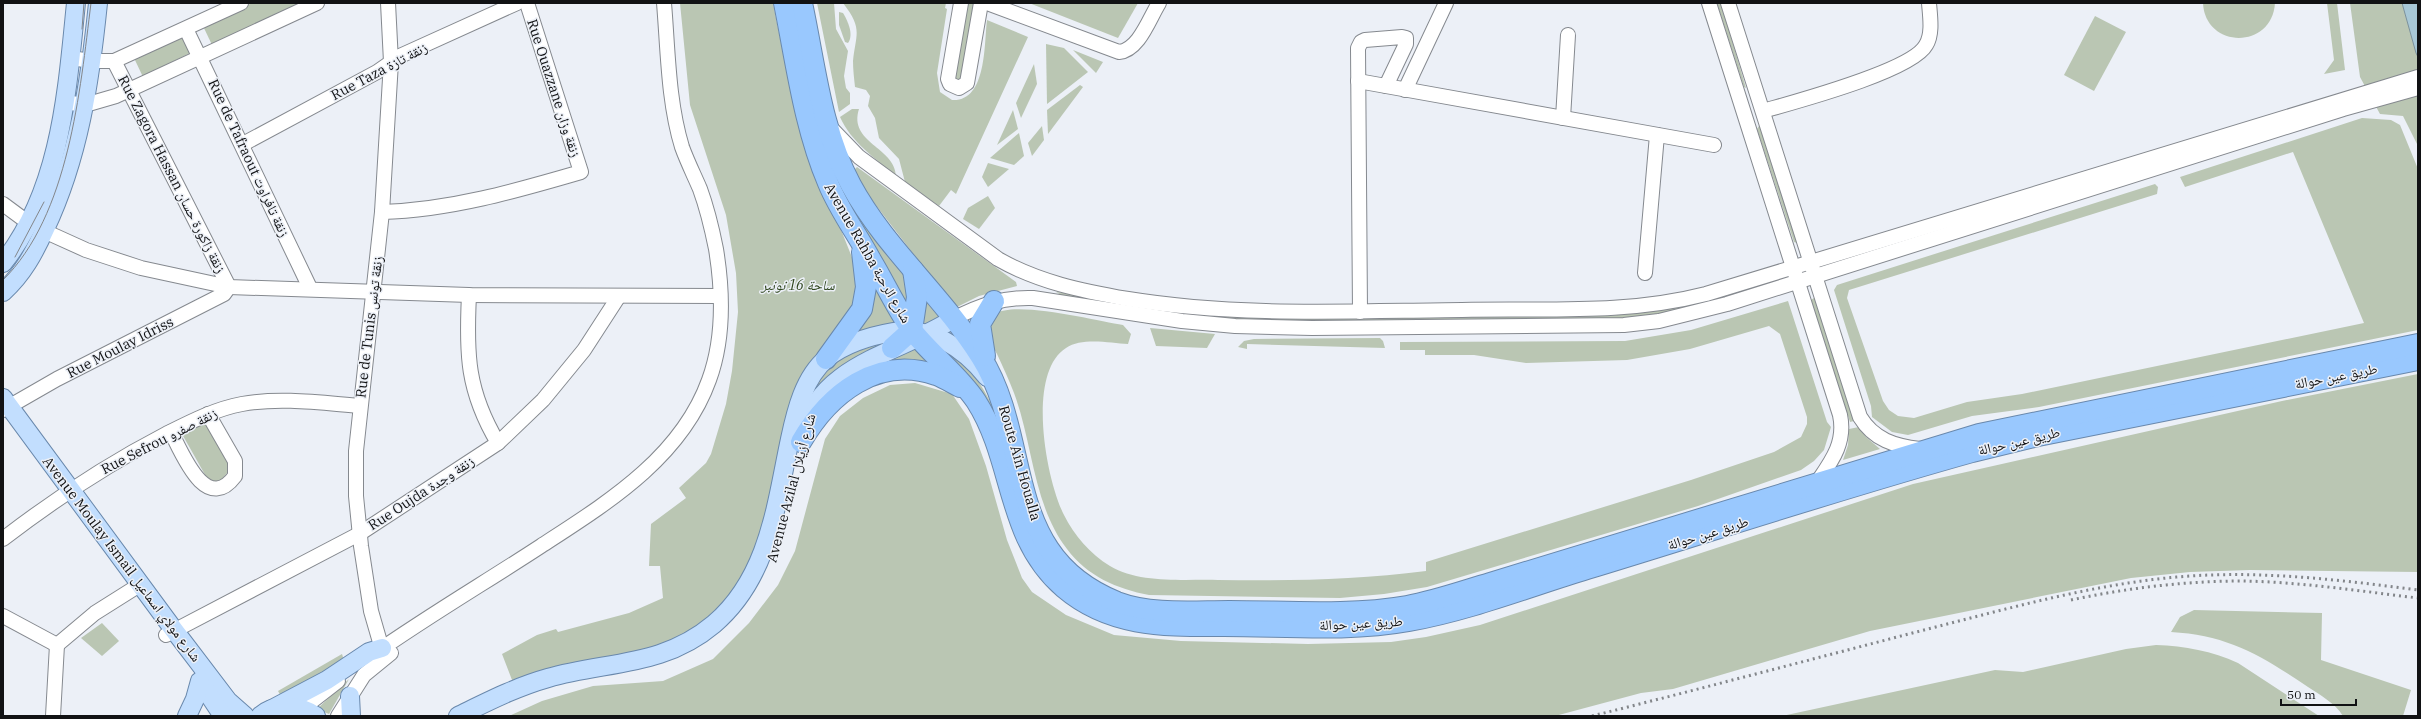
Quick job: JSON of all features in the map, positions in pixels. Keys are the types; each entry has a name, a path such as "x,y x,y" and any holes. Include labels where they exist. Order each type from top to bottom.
{"highway":[{"name":"Avenue Rahba شارع الرحبة","path":"784,3 819,159 836,202 920,334"},
{"name":"Avenue Rahba شارع الرحبة","path":"802,3 826,118 836,153 851,185 881,229 953,319"},
{"path":"826,359 856,319 865,298 866,275 860,240"},
{"path":"892,348 920,334 917,297 911,267"},
{"path":"984,362 980,324 994,301"},
{"name":"Route Aïn Houalla","path":"953,319 984,362 1003,403 1033,516 1048,548 1059,562 1085,585 1117,602 1134,607 1170,611"},
{"name":"Route Aïn Houalla","path":"920,334 970,392 985,418 995,442 1024,536"},
{"name":"طريق عين حوالة","path":"1170,611 1342,611 1409,606 1490,583 1925,450 2034,422 2418,344"},
{"name":"طريق عين حوالة","path":"1024,536 1038,560 1066,589 1088,605 1125,620 1165,626 1382,625 1432,616 1495,598 1979,450 2045,434 2418,360"},
{"path":"801,442 819,416 840,393 859,381 879,373 908,370 923,372 937,375 970,392"}],"main road":[{"path":"3,292 25,267 37,227 53,163 64,102 76,3"},
{"path":"3,263 37,227 58,201 76,149 86,105 98,3"},
{"name":"Avenue Azilal شارع أزيلال","path":"458,716 534,682 564,674 633,663 662,654 696,637 726,613 745,589 760,562 769,533 798,408 811,379 826,359 861,340 920,334 953,319"},
{"path":"920,334 950,344 972,360 989,380 1003,403"},
{"name":"Avenue Azilal شارع أزيلال","path":"481,716 547,690 667,664 697,650 724,631 746,607 771,564 801,442 811,410 823,394 854,369 892,348"},
{"name":"Avenue Moulay Ismail شارع مولاي اسماعيل","path":"4,408 137,586 170,633 224,716"},
{"name":"Avenue Moulay Ismail شارع مولاي اسماعيل","path":"170,633 228,701 245,716"},
{"path":"266,712 321,683 369,652 383,653"},
{"path":"187,716 195,699 200,681"},
{"path":"350,696 351,716"},
{"path":"266,712 309,712"}],"street":[{"path":"70,58 92,61 114,61 241,3"},
{"path":"64,102 86,105 129,90 317,3"},
{"name":"Rue de Tunis زنقة تونس","path":"383,653 370,605 359,534 356,450 382,212 391,62 388,3"},
{"name":"Rue Taza زنقة تازة","path":"243,144 377,72 391,62 517,3"},
{"name":"Rue Ouazzane زنقة وزان","path":"382,212 428,209 463,203 581,172 527,3"},
{"path":"309,712 383,653 601,507 634,481 663,455 688,422 709,381 718,348 720,296 716,250 710,220 700,190 682,147 676,120 664,3"},
{"path":"338,716 364,675 383,653 623,502 653,477 681,448 710,402 724,366 727,348 729,288 718,219 691,144 684,117 672,3"},
{"path":"961,3 948,79 950,84 959,88 967,82 981,3"},
{"path":"987,3 1119,52 1125,52 1135,43 1159,3"},
{"path":"1405,90 1446,3"},
{"path":"1709,3 1794,266 1841,421 1840,441 1836,453 1816,484"},
{"path":"1728,3 1810,261 1863,421 1872,432 1883,440 1902,447 1925,450"},
{"path":"1763,111 1884,72 1920,53 1926,46 1930,37 1929,3"},
{"name":"Rue de Tafraout زنقة تافراوت","path":"186,29 243,144 310,288"},
{"path":"1563,118 1568,35"},
{"path":"1360,312 1358,48 1361,42 1402,37 1406,38 1406,44 1386,86"},
{"name":"Rue Zagora Hassan زنقة زاكورة حسان","path":"114,61 229,287"},
{"path":"953,319 978,306 994,301 1033,298 1139,316 1265,327 1588,327 1631,325 1694,314 1799,282 2342,104 2418,76"},
{"path":"1358,81 1714,145"},
{"path":"826,118 849,149 888,179 998,259 1034,277 1054,284 1104,295 1206,308 1256,312 1473,310 1587,311 1635,308 1706,294 1810,261 2342,104 2418,88"},
{"path":"1645,273 1657,135"},
{"path":"3,204 37,227 86,250 141,268 229,287 310,288 469,295 720,296"},
{"name":"Rue Moulay Idriss","path":"4,408 224,294 229,287"},
{"path":"469,295 467,334 470,378 485,422 498,443"},
{"name":"Rue Oujda زنقة وجدة","path":"170,633 359,534 498,443 543,400 584,350 619,296"},
{"name":"Rue Sefrou زنقة صفرو","path":"3,539 66,492 131,452 208,414 228,407 255,402 326,403 360,406"},
{"path":"171,432 198,480 211,488 222,487 235,476 236,466 208,414"},
{"path":"53,716 57,645 95,613 137,586"},
{"path":"3,616 57,645"}],"green space":[{"path":"252,3 306,3 213,47 203,26"},
{"name":"ساحة 16 نونبر","path":"680,3 773,3 790,88 803,134 857,270 859,297 804,371 755,552 733,593 700,625 659,647 557,667 512,680 502,654 537,635 556,629 558,632 629,613 663,598 660,566 649,566 651,524 686,498 679,488 706,463 711,454 726,404 732,371 738,312 736,273 726,215 690,105"},
{"path":"817,3 834,3 836,29 848,51 844,76 846,88 850,93 850,104 839,112"},
{"path":"843,3 946,3 945,8 947,9 937,73 940,92 952,100 963,98 972,92 978,82 982,70 987,20 1028,37 956,194 951,190 939,206 905,182 899,159 879,138 875,118 868,106 870,96 866,90 855,87 853,61 857,31 853,19"},
{"path":"965,3 973,3 973,5 962,78 959,82 953,76"},
{"path":"1029,3 1138,3 1118,38"},
{"path":"1717,3 1721,3 1746,88 1744,87"},
{"path":"2203,3 2275,3 2271,18 2263,29 2251,36 2239,38 2226,36 2215,29 2207,18"},
{"path":"2327,3 2337,3 2345,70 2324,74 2334,60"},
{"path":"2350,3 2402,3 2418,57 2418,146 2403,116 2380,114 2360,77"},
{"path":"839,12 843,13 850,28 850,40 848,43 845,42 839,25"},
{"path":"2095,16 2126,32 2094,91 2064,75"},
{"path":"184,37 190,53 143,77 134,58"},
{"path":"1046,44 1064,48 1088,72 1047,104"},
{"path":"1073,50 1103,62 1096,73"},
{"path":"1034,64 1037,84 1021,118 1016,103"},
{"path":"1080,85 1083,87 1048,134 1047,110"},
{"path":"852,109 859,109 857,120 860,130 888,158 894,166 896,176 865,150 845,126 840,117"},
{"path":"1013,110 1018,129 997,145"},
{"path":"818,118 905,273 909,312 837,184"},
{"path":"2362,118 2391,120 2400,125 2418,169 2418,330 2039,407 1972,416 1908,435 1892,432 1872,417 1871,406 1834,290 1837,285 2155,184 2158,187 2157,194 1849,290 1847,298 1883,401 1889,410 1898,416 1914,418 1967,402 2022,394 2364,323 2293,152 2185,187 2180,177"},
{"path":"1042,126 1044,140 1032,156 1028,143"},
{"path":"1759,126 1797,243 1794,242 1757,129"},
{"path":"1019,133 1024,156 1014,165 990,158"},
{"path":"988,163 1009,169 988,187 982,177"},
{"path":"857,167 1016,282 1017,286 979,296 955,308 868,195 854,170"},
{"path":"988,196 995,208 979,229 963,219 968,208"},
{"path":"1787,274 1790,277 1750,290 1649,316 1628,319 1276,322 1202,317 1061,295 1056,292 1239,317 1604,316 1628,314 1697,301"},
{"path":"872,278 902,323 845,340"},
{"path":"923,295 947,319 927,324 922,323"},
{"path":"1814,298 1854,421 1850,422 1811,300"},
{"path":"1788,301 1827,422 1831,427 1824,450 1814,461 1801,470 1698,506 1427,587 1384,594 1340,598 1149,595 1114,585 1093,574 1067,549 1056,532 1047,513 1040,494 1026,433 1014,393 988,335 989,321 995,314 1005,310 1020,309 1057,313 1123,325 1131,334 1128,344 1088,342 1066,348 1054,361 1046,380 1043,403 1043,428 1051,478 1057,499 1064,515 1078,537 1096,556 1122,572 1148,578 1177,580 1322,579 1426,571 1426,562 1691,480 1774,452 1801,437 1807,424 1807,417 1780,334 1769,326 1690,349 1627,360 1526,363 1474,355 1425,355 1425,350 1400,350 1400,342 1625,341 1691,330"},
{"path":"1150,328 1215,334 1207,348 1156,346"},
{"path":"1380,338 1383,341 1385,348 1247,344 1247,349 1238,347 1244,341 1254,339"},
{"path":"883,343 840,367 827,378 812,397 810,395 825,373 840,360 858,351"},
{"path":"915,345 930,359 926,366 885,361"},
{"path":"948,352 968,369 982,387 1002,431 944,356"},
{"path":"2418,374 2418,572 2250,570 2190,572 2131,578 1870,631 1673,689 1641,693 1555,716 509,716 542,701 593,686 663,681 713,659 749,623 778,585 795,551 825,439 840,416 863,398 890,385 915,383 952,394 969,419 986,466 1007,540 1022,578 1032,592 1066,615 1114,635 1181,641 1308,644 1391,642 1426,637 1480,625 1913,484 2282,401"},
{"path":"205,422 232,467 218,484 208,480 182,434"},
{"path":"1859,427 1866,437 1880,449 1843,460 1848,445 1849,429"},
{"path":"2194,610 2322,613 2321,660 2411,690 2403,716 2343,716 2332,703 2322,696 2275,666 2244,649 2210,638 2171,632 2180,617"},
{"path":"102,623 119,641 102,656 81,638"},
{"path":"2156,645 2198,650 2218,655 2238,663 2319,716 1782,716 1995,670 2023,672 2126,649"},
{"path":"342,654 345,664 282,698 278,691"},
{"path":"349,679 329,714 317,709"}],"water":[{"path":"2402,3 2418,3 2418,57 2416,53"}],"tram line":[{"path":"82,29 84,3"},
{"path":"3,280 25,253 43,222 57,187 68,150 76,112 91,3"},
{"path":"15,257 44,202"}],"railway":[{"path":"1592,716 2025,604 2058,596 2124,584 2190,576 2247,575 2304,577 2418,590"},
{"path":"2071,600 2156,586 2221,581 2309,585 2418,598"}]}
